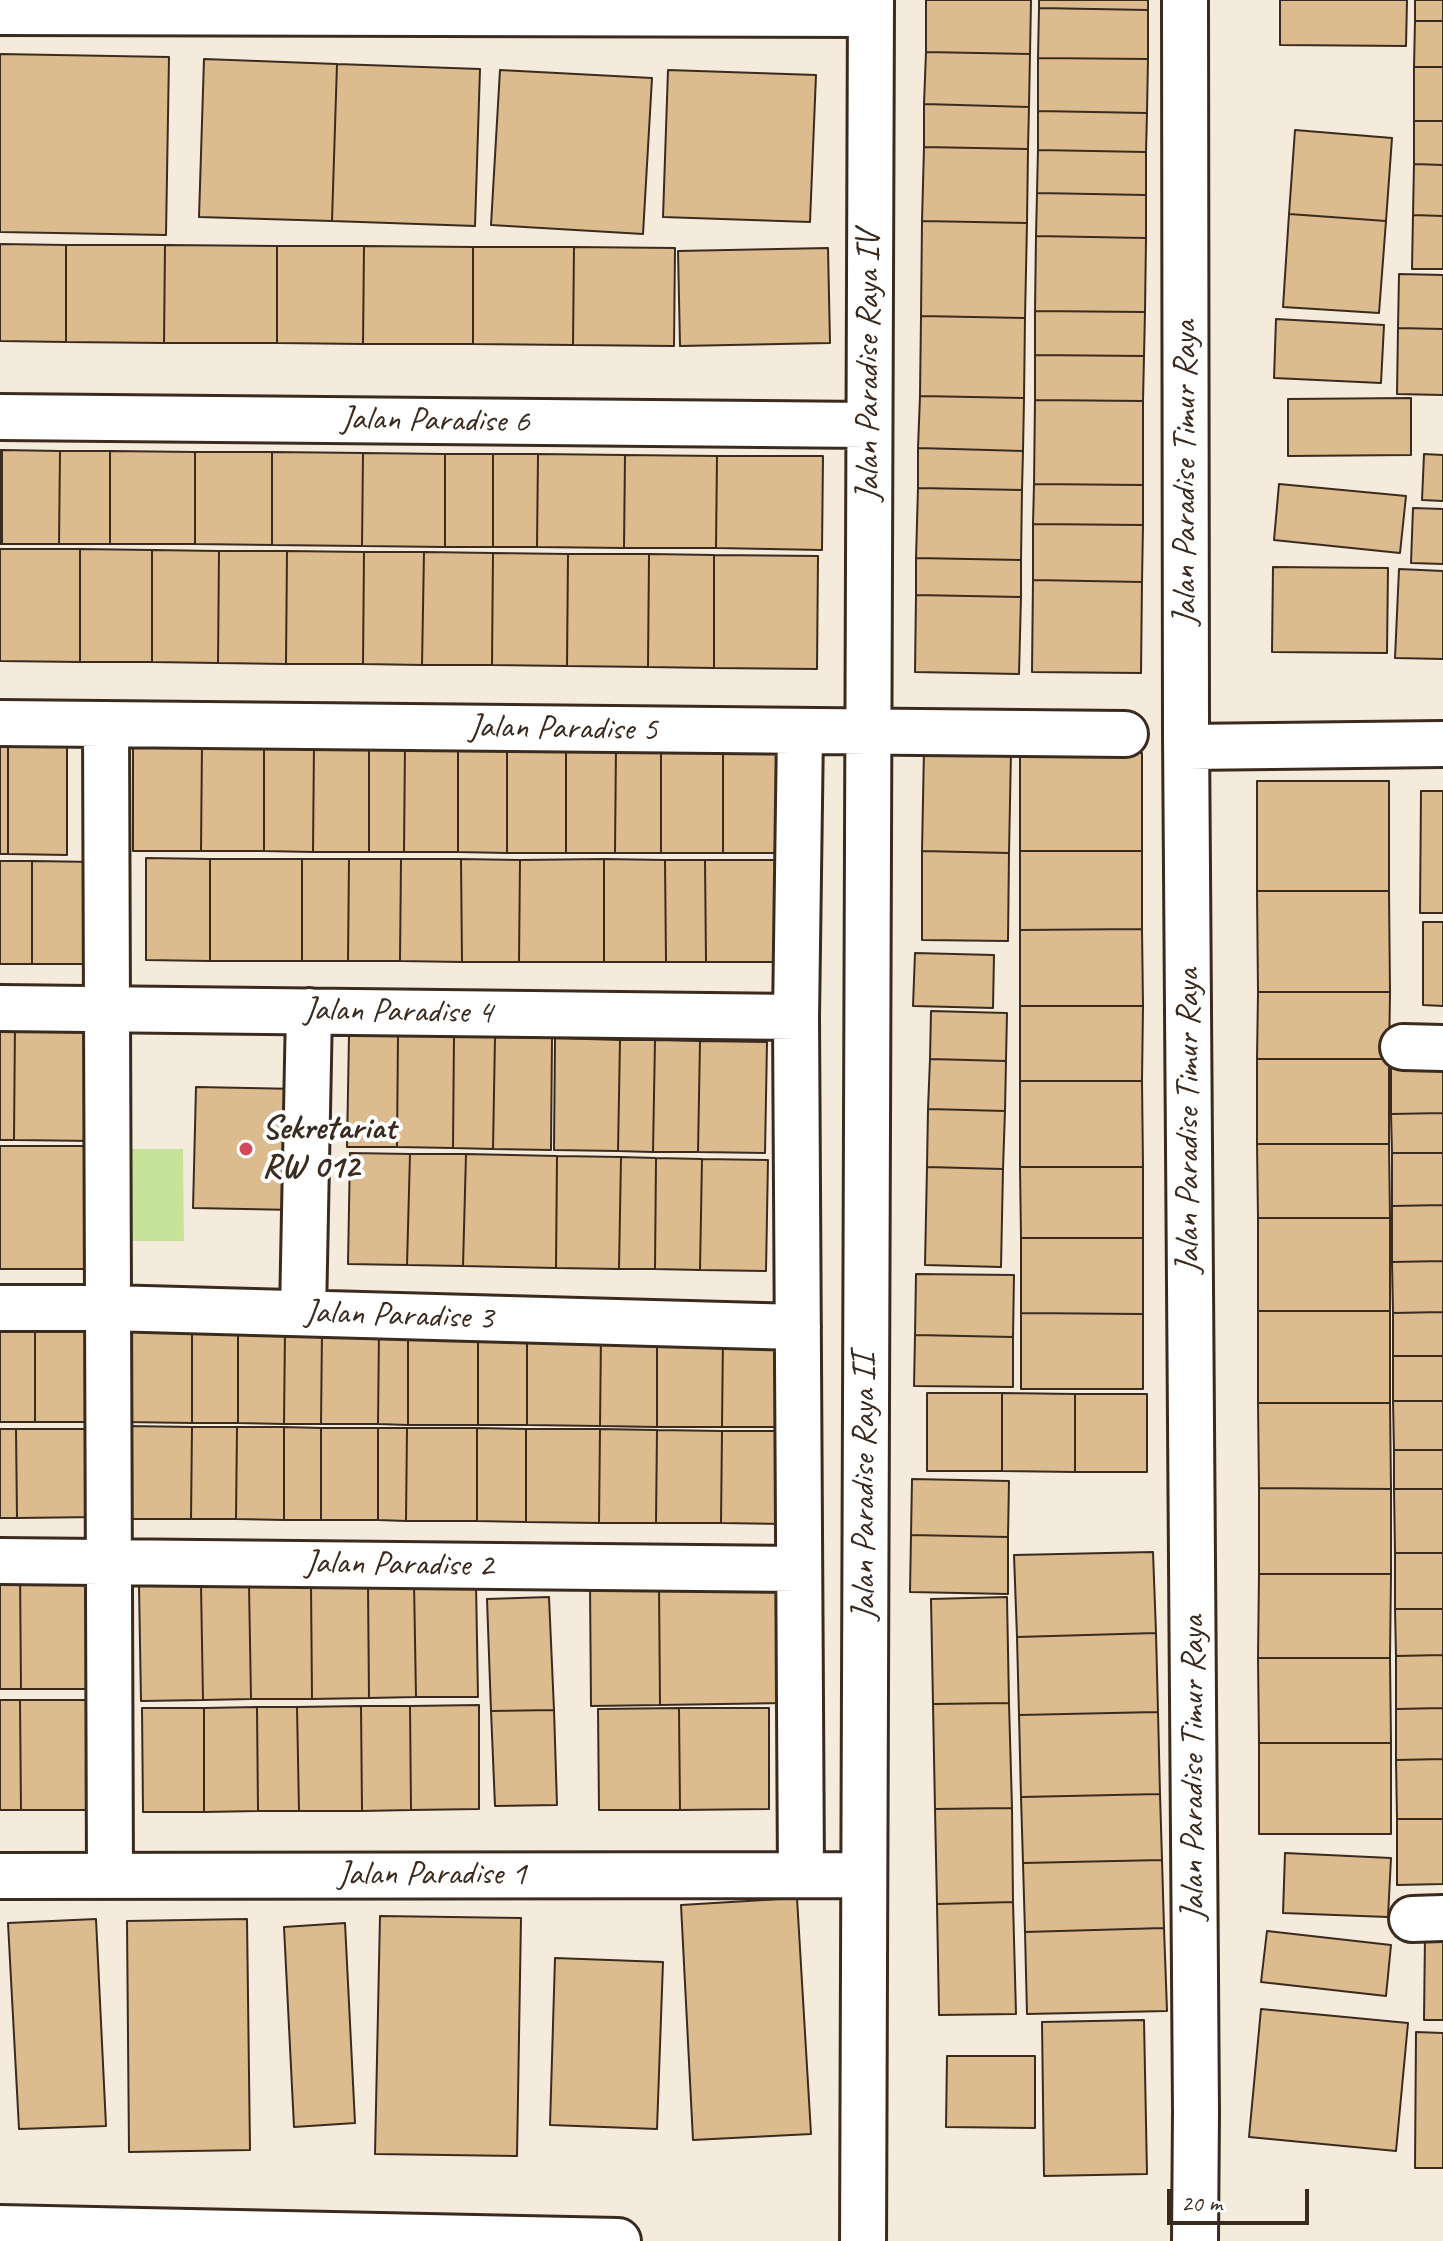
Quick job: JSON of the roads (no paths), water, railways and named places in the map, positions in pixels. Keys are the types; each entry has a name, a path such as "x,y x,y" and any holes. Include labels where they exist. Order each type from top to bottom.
{"street":[{"name":"Jalan Paradise Timur Raya","path":"1185,0 1195,2241"},
{"path":"0,12 871,7"},
{"name":"Jalan Paradise Raya IV","path":"868,732 871,7"},
{"name":"Jalan Paradise 6","path":"0,417 869,425"},
{"name":"Jalan Paradise 5","path":"0,723 1125,734"},
{"path":"106,724 110,1875"},
{"name":"Jalan Paradise Raya II","path":"800,731 796,1017 801,1875"},
{"name":"Jalan Paradise Raya II","path":"863,2241 868,732"},
{"path":"1187,747 1443,744"},
{"name":"Jalan Paradise 4","path":"0,1008 796,1017"},
{"path":"303,1313 309,1011"},
{"name":"Jalan Paradise 3","path":"0,1308 109,1308 798,1327"},
{"name":"Jalan Paradise 2","path":"0,1561 798,1569"},
{"name":"Jalan Paradise 1","path":"0,1876 864,1875"},
{"path":"0,2228 618,2241"}],"place":[{"name":"Sekretariat RW 012","path":"246,1149"}]}
